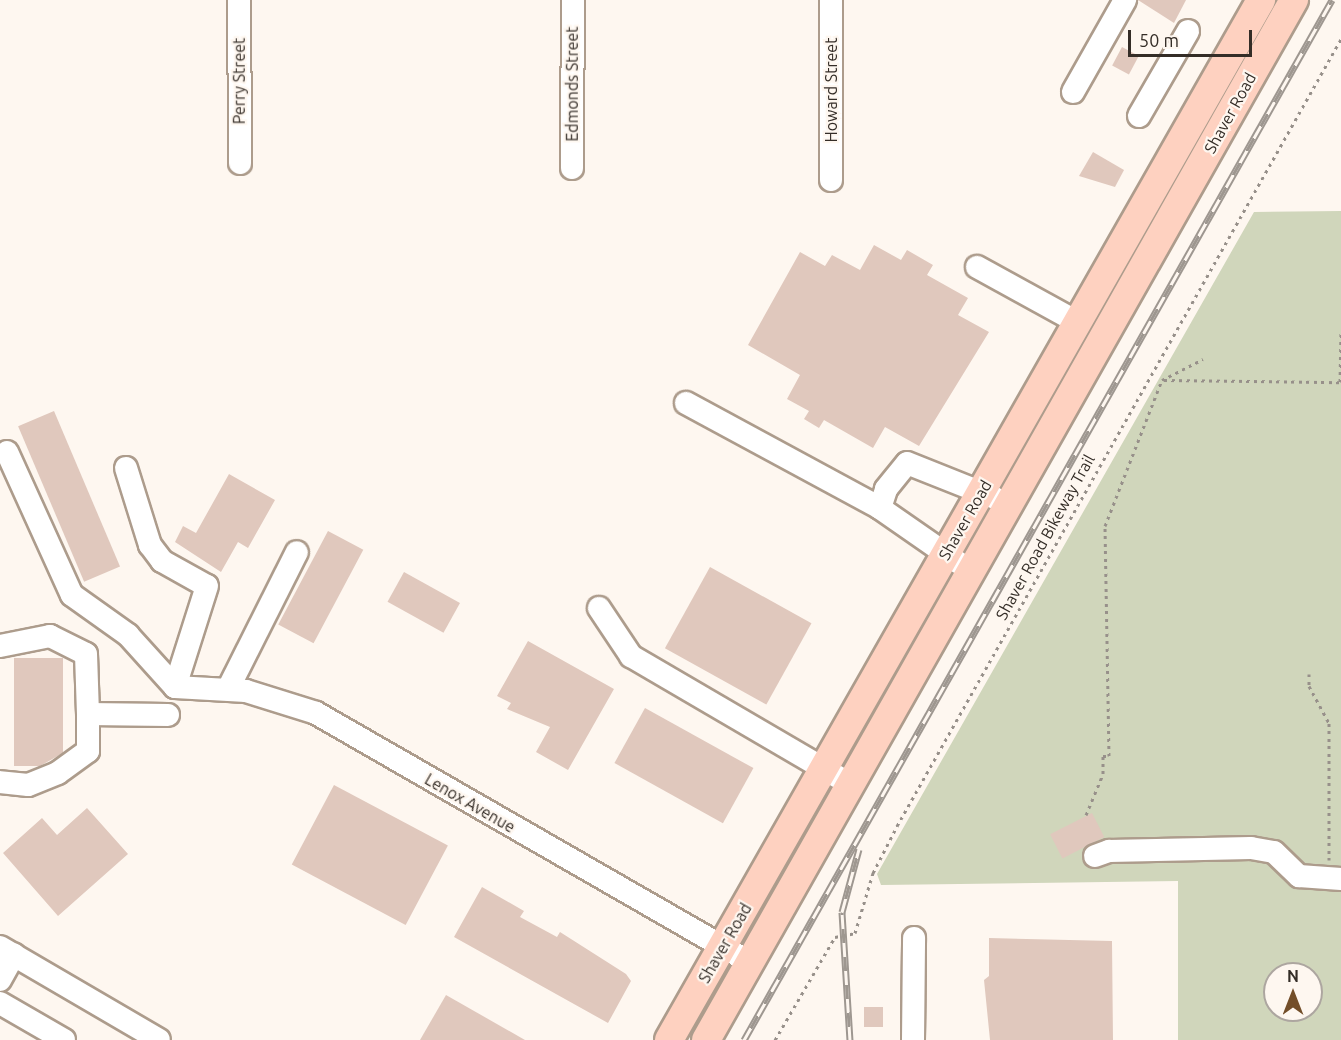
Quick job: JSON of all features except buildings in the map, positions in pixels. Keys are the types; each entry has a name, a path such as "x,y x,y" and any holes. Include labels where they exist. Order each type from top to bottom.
{"main road":[{"name":"Shaver Road","path":"669,1040 826,768 1261,0"},
{"name":"Shaver Road","path":"706,1040 1011,505 1294,0"}],"street":[{"name":"Perry Street","path":"239,0 240,163"},
{"name":"Edmonds Street","path":"572,168 573,0"},
{"name":"Howard Street","path":"831,0 831,180"},
{"path":"1073,92 1125,0"},
{"path":"1139,116 1188,31"},
{"path":"977,267 1079,323"},
{"path":"686,403 880,508 972,572"},
{"path":"7,452 72,595 128,635 175,687"},
{"path":"880,508 886,489 907,463 1011,505"},
{"path":"126,468 150,545 162,561 207,586 175,687"},
{"path":"228,689 297,552"},
{"path":"599,608 631,656 793,756 826,768 852,785"},
{"path":"0,646 51,636 86,654 88,714 88,751 58,773 28,785 0,782"},
{"name":"Lenox Avenue","path":"175,687 228,689 316,712 751,963"},
{"path":"88,714 168,715"},
{"path":"1095,856 1108,850 1251,848 1274,852 1299,876 1335,879"},
{"path":"913,1040 914,938"},
{"path":"0,980 7,951 159,1040"},
{"path":"0,1004 64,1040"}],"path":[{"name":"Shaver Road Bikeway Trail","path":"775,1040 835,938 855,933 873,873 897,826 1341,39"},
{"path":"1162,380 1340,382 1341,331"},
{"path":"1086,815 1103,774 1102,756 1109,756 1105,526 1162,380 1203,359"},
{"path":"1309,674 1309,686 1329,723 1335,879"}],"green space":[{"path":"1341,211 1341,1040 1178,1040 1178,881 881,885 877,874 1254,212"}],"railway":[{"path":"744,1040 1332,0"},
{"path":"850,1040 842,912 859,849"}]}
